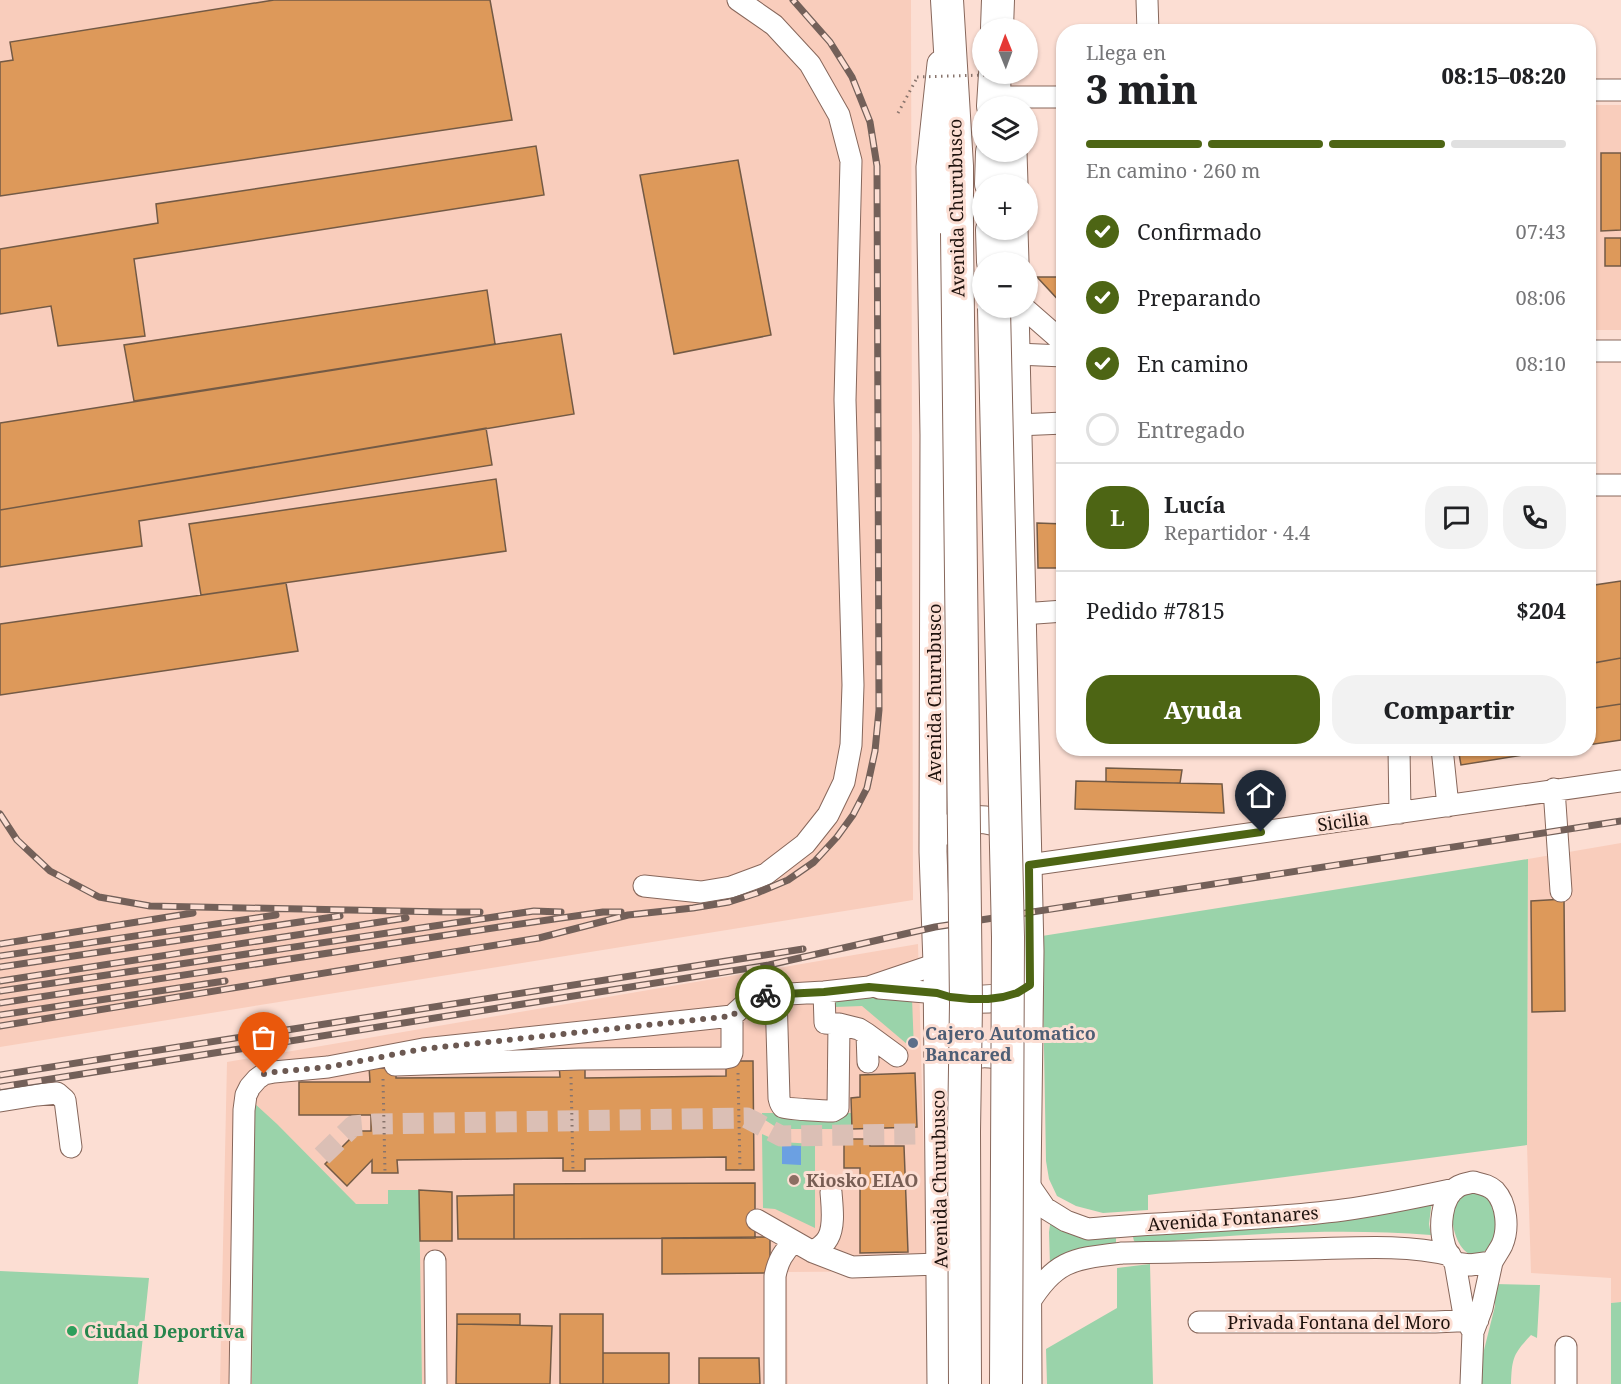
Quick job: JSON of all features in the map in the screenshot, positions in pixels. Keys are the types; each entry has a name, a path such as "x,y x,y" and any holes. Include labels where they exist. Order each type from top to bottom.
{"highway":[{"name":"Avenida Churubusco","path":"947,2 957,166 966,1004 965,1384"},
{"path":"994,318 1008,937 1006,1384"}],"main road":[{"name":"Avenida Churubusco","path":"940,1384 937,964 933,852 934,435 930,166 947,2"},
{"path":"1015,318 1029,857 1028,1384"},
{"path":"933,852 943,834 952,826 970,820 984,819 1000,823 1018,835 1029,857"},
{"path":"937,993 950,997 988,999 1017,993 1030,985"},
{"path":"938,1084 952,1067 964,1058 984,1054 1005,1056 1018,1066 1028,1079"}],"street":[{"path":"644,886 701,891 731,886 766,874 805,844 828,815 844,782 851,746 853,685 845,400 851,161 839,115 810,64 774,25 738,0"},
{"path":"1147,0 1148,24"},
{"path":"1596,90 1621,90"},
{"path":"1002,92 1056,96"},
{"path":"1035,318 1056,336"},
{"path":"1596,351 1621,351"},
{"path":"1016,354 1056,356"},
{"path":"1017,425 1056,423"},
{"path":"1596,485 1621,484"},
{"path":"1022,614 1056,612"},
{"path":"1399,756 1400,813"},
{"path":"1443,756 1448,806"},
{"name":"Sicilia","path":"1029,857 1400,813 1621,781"},
{"path":"1554,789 1561,891"},
{"path":"869,987 937,964"},
{"path":"240,1384 244,1110 246,1095 250,1087 264,1074 328,1067 423,1049 732,1016 754,996 869,987 937,993"},
{"path":"824,992 825,1023 859,1029 897,1056"},
{"path":"776,994 778,1087 781,1105 785,1108 833,1111 838,1108 839,1024"},
{"path":"328,1067 575,1068 717,1059 730,1057 733,1046 732,1016"},
{"path":"575,1068 579,1032"},
{"path":"867,1034 868,1062"},
{"path":"0,1101 57,1094 65,1100 71,1147"},
{"name":"Avenida Fontanares","path":"1027,1182 1045,1208 1066,1221 1088,1229 1343,1210 1455,1189"},
{"path":"1471,1384 1473,1324 1484,1301 1492,1262 1502,1244 1506,1224 1504,1206 1495,1191 1486,1185 1473,1182 1459,1186 1447,1197 1441,1232 1452,1259 1460,1294 1473,1324"},
{"path":"813,1252 829,1238 832,1229 831,1192"},
{"path":"757,1220 813,1252 852,1267 939,1264"},
{"path":"1121,1226 1122,1253"},
{"path":"775,1384 775,1276 784,1251 794,1242"},
{"name":"Avenida Fontanares","path":"1027,1306 1039,1287 1052,1273 1070,1262 1122,1253 1394,1248 1431,1250 1452,1259"},
{"path":"1452,1259 1470,1265 1492,1262"},
{"path":"435,1261 436,1384"},
{"name":"Privada Fontana del Moro","path":"1199,1323 1424,1322 1473,1324"},
{"path":"1566,1347 1566,1384"}],"path":[{"path":"898,113 918,77 972,75"},
{"path":"573,1171 575,1068"},
{"path":"738,1072 740,1170"},
{"path":"383,1078 385,1173"}],"shaded area":[{"path":"0,0 911,0 913,900 0,1047"},
{"path":"1596,105 1621,105 1621,330 1596,330"},
{"path":"1621,843 1621,1302 1611,1303 1611,1278 1531,1273 1527,1145 1528,859"},
{"path":"918,944 927,1271 787,1272 788,1384 220,1384 227,1062"}],"green space":[{"path":"1528,859 1527,1145 1148,1195 1148,1210 1103,1213 1076,1206 1057,1196 1049,1179 1046,1161 1042,936"},
{"path":"835,998 912,998 914,1050 862,1006 835,1007"},
{"path":"254,1103 356,1204 388,1204 388,1190 419,1190 422,1384 252,1384"},
{"path":"762,1113 852,1113 852,1129 779,1129 762,1118"},
{"path":"762,1134 780,1142 815,1144 815,1228 775,1209 763,1208"},
{"path":"1486,1188 1500,1226 1489,1247 1481,1254 1474,1255 1467,1253 1457,1239 1453,1222 1454,1211 1462,1192"},
{"path":"1432,1200 1429,1224 1431,1235 1374,1232 1287,1233 1137,1244 1133,1237 1136,1232"},
{"path":"1051,1218 1114,1234 1116,1245 1050,1265"},
{"path":"1150,1264 1153,1384 1047,1384 1046,1349 1117,1308 1117,1268"},
{"name":"Ciudad Deportiva","path":"0,1271 149,1278 138,1384 0,1384"},
{"path":"1495,1284 1540,1285 1537,1338 1531,1335 1517,1352 1513,1362 1511,1384 1480,1384 1482,1358 1495,1306"},
{"path":"1621,1302 1621,1384 1611,1384 1611,1303"}],"water":[{"path":"782,1145 801,1146 801,1165 782,1164"}],"building":[{"path":"274,0 490,0 512,120 0,196 0,62 13,60 10,42"},
{"path":"536,146 544,195 134,259 145,336 58,346 51,306 0,314 0,249 158,223 156,204"},
{"path":"1601,153 1621,153 1621,230 1601,231"},
{"path":"738,160 771,335 674,354 640,175"},
{"path":"1605,238 1621,238 1621,266 1605,266"},
{"path":"1038,277 1056,277 1056,297"},
{"path":"487,290 495,344 134,401 124,345"},
{"path":"561,334 574,414 0,510 0,423"},
{"path":"486,428 492,465 139,521 142,546 0,567 0,510"},
{"path":"496,479 506,551 201,595 189,524"},
{"path":"1037,523 1056,524 1056,568 1038,568"},
{"path":"1621,581 1621,658 1596,663 1596,585"},
{"path":"286,583 298,651 0,695 0,624"},
{"path":"1621,658 1621,704 1596,708 1596,663"},
{"path":"1621,704 1621,740 1596,744 1596,708"},
{"path":"1459,756 1517,756 1461,765"},
{"path":"1106,768 1182,770 1180,783 1106,782"},
{"path":"1076,781 1222,784 1224,813 1075,809"},
{"path":"1564,899 1565,1011 1532,1012 1531,901"},
{"path":"726,1061 753,1061 754,1170 726,1170 726,1157 585,1159 585,1171 563,1171 563,1158 397,1160 398,1173 372,1173 372,1160 347,1186 325,1164 358,1131 371,1131 371,1115 299,1115 299,1082 370,1082 369,1066 396,1067 396,1078 560,1077 559,1065 585,1065 585,1078 726,1076"},
{"path":"915,1073 917,1127 852,1129 851,1098 860,1097 860,1075"},
{"path":"844,1139 869,1139 870,1146 904,1146 908,1252 860,1253 860,1168 844,1168"},
{"path":"755,1183 755,1238 514,1239 514,1184"},
{"path":"419,1190 452,1192 452,1241 420,1241"},
{"path":"514,1195 514,1239 458,1239 457,1196"},
{"path":"770,1237 770,1273 662,1274 662,1238"},
{"path":"457,1314 520,1314 520,1325 457,1324"},
{"path":"560,1314 603,1314 603,1384 560,1384"},
{"path":"457,1324 552,1326 550,1384 456,1384"},
{"path":"603,1353 669,1353 669,1384 603,1384"},
{"path":"699,1358 759,1358 760,1384 699,1384"}],"tunnel":[{"path":"322,1156 353,1126 375,1124 747,1118 781,1136 917,1134"}],"railway":[{"path":"0,1026 539,938 628,915 729,902 788,880 814,862 837,837 853,815 867,788 875,751 879,710 877,166 870,122 852,77 830,42 793,0"},
{"path":"0,814 17,840 50,871 99,897 150,906 480,912"},
{"path":"0,1087 769,965 935,927 1621,821"},
{"path":"0,991 534,911 561,912"},
{"path":"0,1003 506,926 603,912 621,912"},
{"path":"0,944 193,913"},
{"path":"0,956 276,915"},
{"path":"0,967 340,916"},
{"path":"0,981 406,918"},
{"path":"0,1075 803,949"},
{"path":"0,1015 225,981"}],"way so far":[{"path":"264,1074 328,1067 423,1049 732,1016 754,996 765,995"}],"place":[{"name":"Cajero Automatico Bancared","path":"913,1043"},
{"name":"Kiosko EIAO","path":"794,1180"},
{"name":"Ciudad Deportiva","path":"72,1331"}],"route":[{"path":"765,995 869,987 937,993 970,999 988,999 1017,993 1030,985 1029,865 1261,832"}]}
